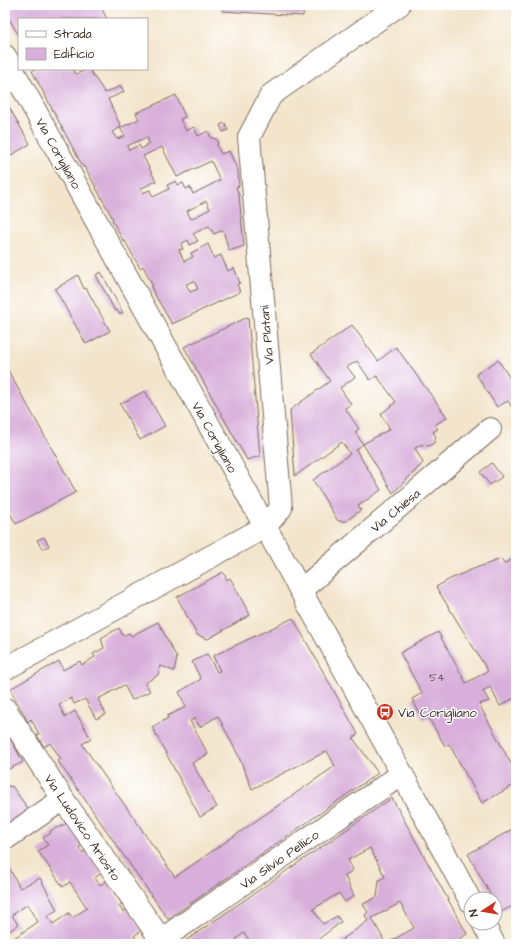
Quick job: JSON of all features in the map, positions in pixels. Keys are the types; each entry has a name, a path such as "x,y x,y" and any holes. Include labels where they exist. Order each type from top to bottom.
{"street":[{"name":"Via Platani","path":"265,527 281,508 249,137 271,95 398,5"},
{"name":"Via Corigliano","path":"5,56 301,590 465,891"},
{"name":"Via Chiesa","path":"301,590 490,429"},
{"path":"5,669 265,527"},
{"name":"Via Ludovico Ariosto","path":"5,709 62,799 160,943"},
{"name":"Via Silvio Pellico","path":"160,943 402,774"},
{"path":"5,839 62,799"}],"building":[{"path":"5,5 100,5 106,18 18,18 18,34 8,17 5,19"},
{"path":"223,5 304,5 303,16 222,11"},
{"path":"74,70 76,74 90,70 105,93 121,86 124,92 108,99 121,127 112,132 117,139 125,136 120,128 139,119 136,113 176,95 185,117 180,119 186,131 194,127 198,136 208,131 211,138 218,141 217,146 221,154 229,151 238,171 239,186 236,187 239,195 244,246 229,251 223,230 214,234 209,226 193,234 198,241 190,245 188,240 181,244 183,249 179,250 184,261 193,257 191,253 208,244 214,258 221,255 228,271 234,268 240,283 237,284 240,292 172,324 151,287 153,286 143,266 140,268 125,241 124,242 85,167 83,167 32,71","holes":["147,137 149,143 145,145 146,146 141,149 139,145 129,150 127,146","162,147 177,177 211,161 220,180 193,194 190,187 186,189 183,183 178,185 176,181 167,185 169,189 153,197 150,190 142,193 140,189 156,181 143,156","206,201 210,209 191,219 187,211","194,281 198,289 190,292 186,284"]},
{"path":"5,100 30,144 5,159"},
{"path":"225,123 228,130 223,132 220,125"},
{"path":"101,272 123,313 119,314 117,310 115,311 96,275"},
{"path":"78,275 84,289 86,288 110,331 86,344 55,289"},
{"path":"248,317 260,456 247,460 184,347"},
{"path":"352,325 378,361 396,347 447,417 435,425 438,429 433,432 436,437 434,443 429,446 422,444 415,448 423,463 393,493 363,444 356,450 381,490 358,506 361,510 346,521 338,521 313,480 350,454 342,442 295,476 290,410 330,381 311,354","holes":["357,361 370,380 377,376 396,402 381,414 390,429 363,444 355,432 359,429 345,408 351,404 340,388 355,377 347,367"]},
{"path":"498,360 516,387 516,407 513,409 508,401 497,407 476,374"},
{"path":"5,365 76,492 16,524 5,504"},
{"path":"145,391 165,426 140,440 120,404"},
{"path":"492,463 502,477 490,485 480,472"},
{"path":"44,537 49,546 42,549 37,540"},
{"path":"516,557 516,697 500,706 490,687 483,691 489,701 479,704 516,773 516,784 482,803 449,744 445,746 428,717 423,720 412,699 422,693 400,653 438,632 466,683 488,671 436,587 473,569 501,559 504,564"},
{"path":"223,572 227,580 230,578 250,615 208,639 197,635 177,597"},
{"path":"293,618 358,734 353,738 378,773 168,919 58,761 61,759 50,743 44,747 37,735 39,734 31,719 28,722 10,689 59,661 63,670 80,661 82,665 95,657 93,654 104,648 101,638 119,628 123,636 129,633 131,636 158,622 177,658 174,671 161,666 158,675 145,683 150,691 132,700 124,685 98,699 106,714 96,719 85,699 74,704 71,698 59,705 65,717 75,711 91,739 82,744 175,877 335,766 327,751 252,789 238,755 218,716 200,727 195,718 190,721 208,754 192,763 217,807 200,817 152,727 168,718 167,716 186,707 179,692 201,679 192,662 207,654 217,672 220,671 213,656"},
{"path":"8,734 23,762 5,771 5,736"},
{"path":"7,785 10,787 12,786 29,810 5,827 5,786"},
{"path":"392,798 463,927 463,931 465,931 467,934 452,944 386,944 336,944 368,921 365,915 368,912 363,904 377,897 379,880 385,877 370,848 348,860 353,870 345,876 354,896 345,902 339,893 313,909 323,924 337,916 341,922 320,938 325,944 252,944 244,933 236,939 240,944 181,944","holes":["400,903 414,928 386,944 372,918"]},
{"path":"68,822 83,844 79,847 82,853 86,850 101,873 95,878 100,885 107,881 122,904 119,906 123,912 128,909 142,930 134,936 136,939 128,944 126,942 123,944 117,944 115,942 112,944 5,944 38,922 28,904 12,915 18,925 5,934 5,860 20,888 40,878 57,910 47,916 53,924 69,913 72,918 87,908 70,882 63,887 38,851 48,845 43,838 51,833 50,831 58,827 59,828"},
{"path":"516,827 516,904 503,911 503,891 489,891 468,854"}],"place":[{"name":"Via Corigliano","path":"385,712"}]}
